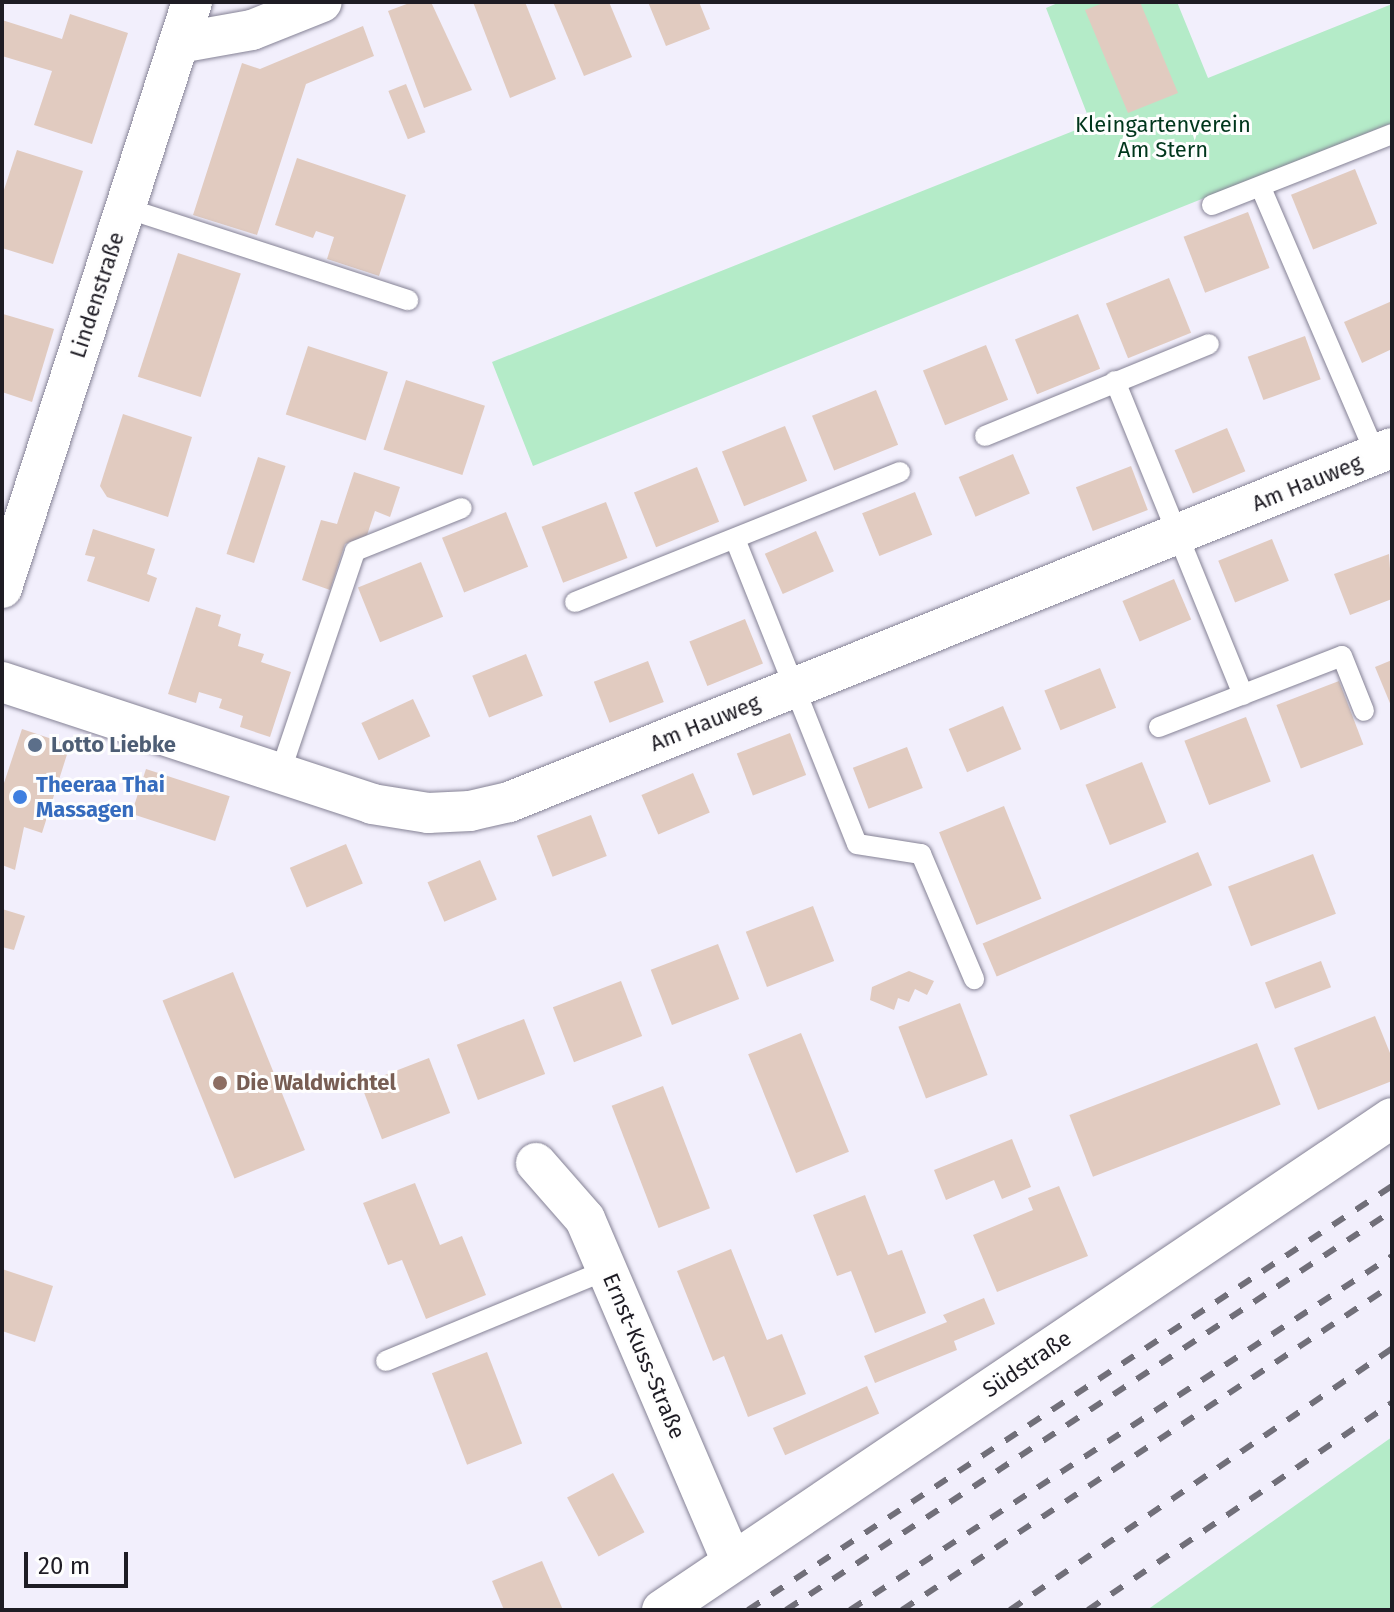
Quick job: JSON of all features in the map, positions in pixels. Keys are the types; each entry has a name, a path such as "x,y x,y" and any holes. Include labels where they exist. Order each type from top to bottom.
{"street":[{"name":"Lindenstraße","path":"5,568 192,2"},
{"path":"179,43 252,30 322,2"},
{"name":"Am Hauweg","path":"2,682 279,776 372,804 428,813 470,811 509,802 1384,452"},
{"name":"Südstraße","path":"662,1610 1392,1118"},
{"name":"Ernst-Kuss-Straße","path":"536,1163 585,1219 732,1562"}],"lane":[{"path":"1212,205 1392,134"},
{"path":"1261,188 1384,452"},
{"path":"126,208 408,300"},
{"path":"985,436 1209,344"},
{"path":"1115,381 1243,695"},
{"path":"575,602 900,472"},
{"path":"279,776 355,551 462,508"},
{"path":"735,539 857,844 921,854 974,979"},
{"path":"1159,727 1342,656 1364,711"},
{"path":"386,1361 607,1270"}],"green space":[{"name":"Kleingartenverein Am Stern","path":"1060,2 1177,2 1208,78 1392,4 1392,123 533,466 492,362 1091,124 1046,8"},
{"path":"1392,1437 1392,1610 1147,1610"}],"building":[{"path":"412,2 431,2 472,90 424,108 388,11"},
{"path":"473,2 525,2 556,79 510,98"},
{"path":"553,2 609,2 632,57 584,76"},
{"path":"648,2 699,2 710,29 666,46"},
{"path":"1106,2 1140,2 1178,93 1128,113 1085,10"},
{"path":"70,14 128,33 92,144 34,125 52,71 2,56 2,20 62,39"},
{"path":"363,26 374,56 306,84 257,235 193,215 242,63 260,69"},
{"path":"406,84 425,132 408,139 388,91"},
{"path":"17,150 83,171 53,264 2,248 2,196"},
{"path":"297,158 406,195 379,276 327,259 334,237 316,231 313,238 275,225"},
{"path":"1355,169 1377,224 1313,250 1291,195"},
{"path":"1248,212 1270,268 1205,293 1184,237"},
{"path":"178,253 241,273 201,397 138,377"},
{"path":"1169,278 1191,333 1128,358 1106,303"},
{"path":"1392,301 1392,349 1362,363 1344,322"},
{"path":"3,314 54,329 32,402 2,392"},
{"path":"1078,314 1100,369 1037,394 1015,339"},
{"path":"1305,336 1321,379 1263,400 1248,357"},
{"path":"986,345 1008,400 945,425 923,370"},
{"path":"308,346 388,372 366,440 286,414"},
{"path":"406,380 485,406 462,475 383,449"},
{"path":"876,390 898,445 834,471 812,416"},
{"path":"123,414 192,437 168,517 107,497 100,486"},
{"path":"785,426 807,481 744,506 722,451"},
{"path":"1227,428 1245,471 1193,494 1175,450"},
{"path":"1013,454 1030,494 975,517 959,477"},
{"path":"258,457 286,466 254,563 226,554"},
{"path":"1131,466 1148,510 1093,531 1076,487"},
{"path":"697,467 719,522 656,547 634,492"},
{"path":"354,472 400,487 390,517 375,511 367,535 345,544 330,590 302,580 321,520 337,524"},
{"path":"915,492 932,535 879,556 862,513"},
{"path":"606,502 628,558 563,583 542,527"},
{"path":"506,512 528,567 464,593 442,538"},
{"path":"93,529 155,549 147,574 157,578 149,602 87,581 95,557 85,555"},
{"path":"816,531 834,571 783,594 765,554"},
{"path":"1272,539 1289,581 1235,602 1218,561"},
{"path":"1389,554 1392,599 1350,615 1334,574"},
{"path":"421,562 443,617 380,642 358,587"},
{"path":"1174,579 1191,620 1140,641 1122,601"},
{"path":"196,607 221,615 218,626 241,634 238,646 264,654 261,662 291,672 270,737 240,727 243,716 219,708 222,699 199,692 196,703 168,694"},
{"path":"745,619 763,664 707,686 689,641"},
{"path":"526,654 543,696 489,717 472,676"},
{"path":"1392,660 1392,708 1375,667"},
{"path":"648,661 664,702 610,723 594,682"},
{"path":"1100,668 1116,708 1060,730 1044,690"},
{"path":"1339,681 1363,744 1301,768 1276,705"},
{"path":"413,699 430,736 379,760 361,723"},
{"path":"1003,706 1021,749 967,772 949,729"},
{"path":"1246,717 1271,781 1209,805 1184,741"},
{"path":"22,729 70,745 42,833 24,827 15,870 2,865 2,789"},
{"path":"790,733 806,775 753,795 737,753"},
{"path":"907,747 923,788 869,809 853,768"},
{"path":"1142,762 1166,822 1110,845 1085,785"},
{"path":"146,769 230,796 215,841 131,814"},
{"path":"693,773 710,813 658,834 641,795"},
{"path":"1004,806 1041,899 977,925 939,832"},
{"path":"591,815 607,856 553,877 537,836"},
{"path":"346,844 363,884 307,907 290,868"},
{"path":"1198,852 1212,885 997,977 983,943"},
{"path":"1313,854 1336,914 1251,946 1228,887"},
{"path":"480,860 497,900 444,922 428,882"},
{"path":"813,906 834,961 767,987 746,932"},
{"path":"2,909 25,916 14,950 2,947"},
{"path":"718,944 739,999 672,1025 651,970"},
{"path":"1321,961 1331,987 1275,1009 1265,983"},
{"path":"909,971 934,981 927,995 915,989 909,1002 898,998 894,1010 870,1000 872,987"},
{"path":"233,972 305,1150 234,1178 163,1000"},
{"path":"621,981 642,1036 574,1062 553,1007"},
{"path":"960,1003 988,1075 926,1099 898,1027"},
{"path":"1375,1016 1392,1058 1392,1081 1318,1110 1294,1048"},
{"path":"524,1019 545,1074 478,1100 457,1045"},
{"path":"801,1033 849,1152 796,1173 748,1054"},
{"path":"1257,1043 1281,1105 1093,1177 1069,1115"},
{"path":"429,1058 450,1113 382,1139 361,1084"},
{"path":"663,1086 710,1208 659,1228 612,1106"},
{"path":"1012,1139 1031,1187 1002,1199 994,1180 946,1200 934,1170"},
{"path":"415,1183 440,1245 462,1236 486,1295 426,1319 402,1260 388,1265 363,1203"},
{"path":"1059,1186 1088,1256 997,1292 973,1235 1033,1210 1028,1198"},
{"path":"865,1195 888,1255 902,1250 926,1313 875,1333 851,1271 837,1276 813,1215"},
{"path":"731,1249 767,1340 782,1334 806,1394 748,1417 724,1356 713,1361 677,1271"},
{"path":"2,1269 53,1286 35,1342 2,1331"},
{"path":"984,1298 995,1324 954,1341 957,1350 875,1383 864,1356 947,1322 943,1315"},
{"path":"487,1352 522,1443 467,1465 432,1373"},
{"path":"867,1386 879,1413 785,1455 773,1428"},
{"path":"613,1473 644,1532 599,1557 567,1497"},
{"path":"542,1561 563,1610 504,1610 492,1581"}],"railway":[{"path":"748,1610 1392,1186"},
{"path":"786,1610 1392,1211"},
{"path":"850,1610 1392,1256"},
{"path":"902,1610 1392,1285"},
{"path":"1010,1610 1392,1348"},
{"path":"1088,1610 1392,1403"}],"place":[{"name":"Lotto Liebke","path":"35,745"},
{"name":"Theeraa Thai Massagen","path":"20,797"},
{"name":"Die Waldwichtel","path":"220,1083"}]}
